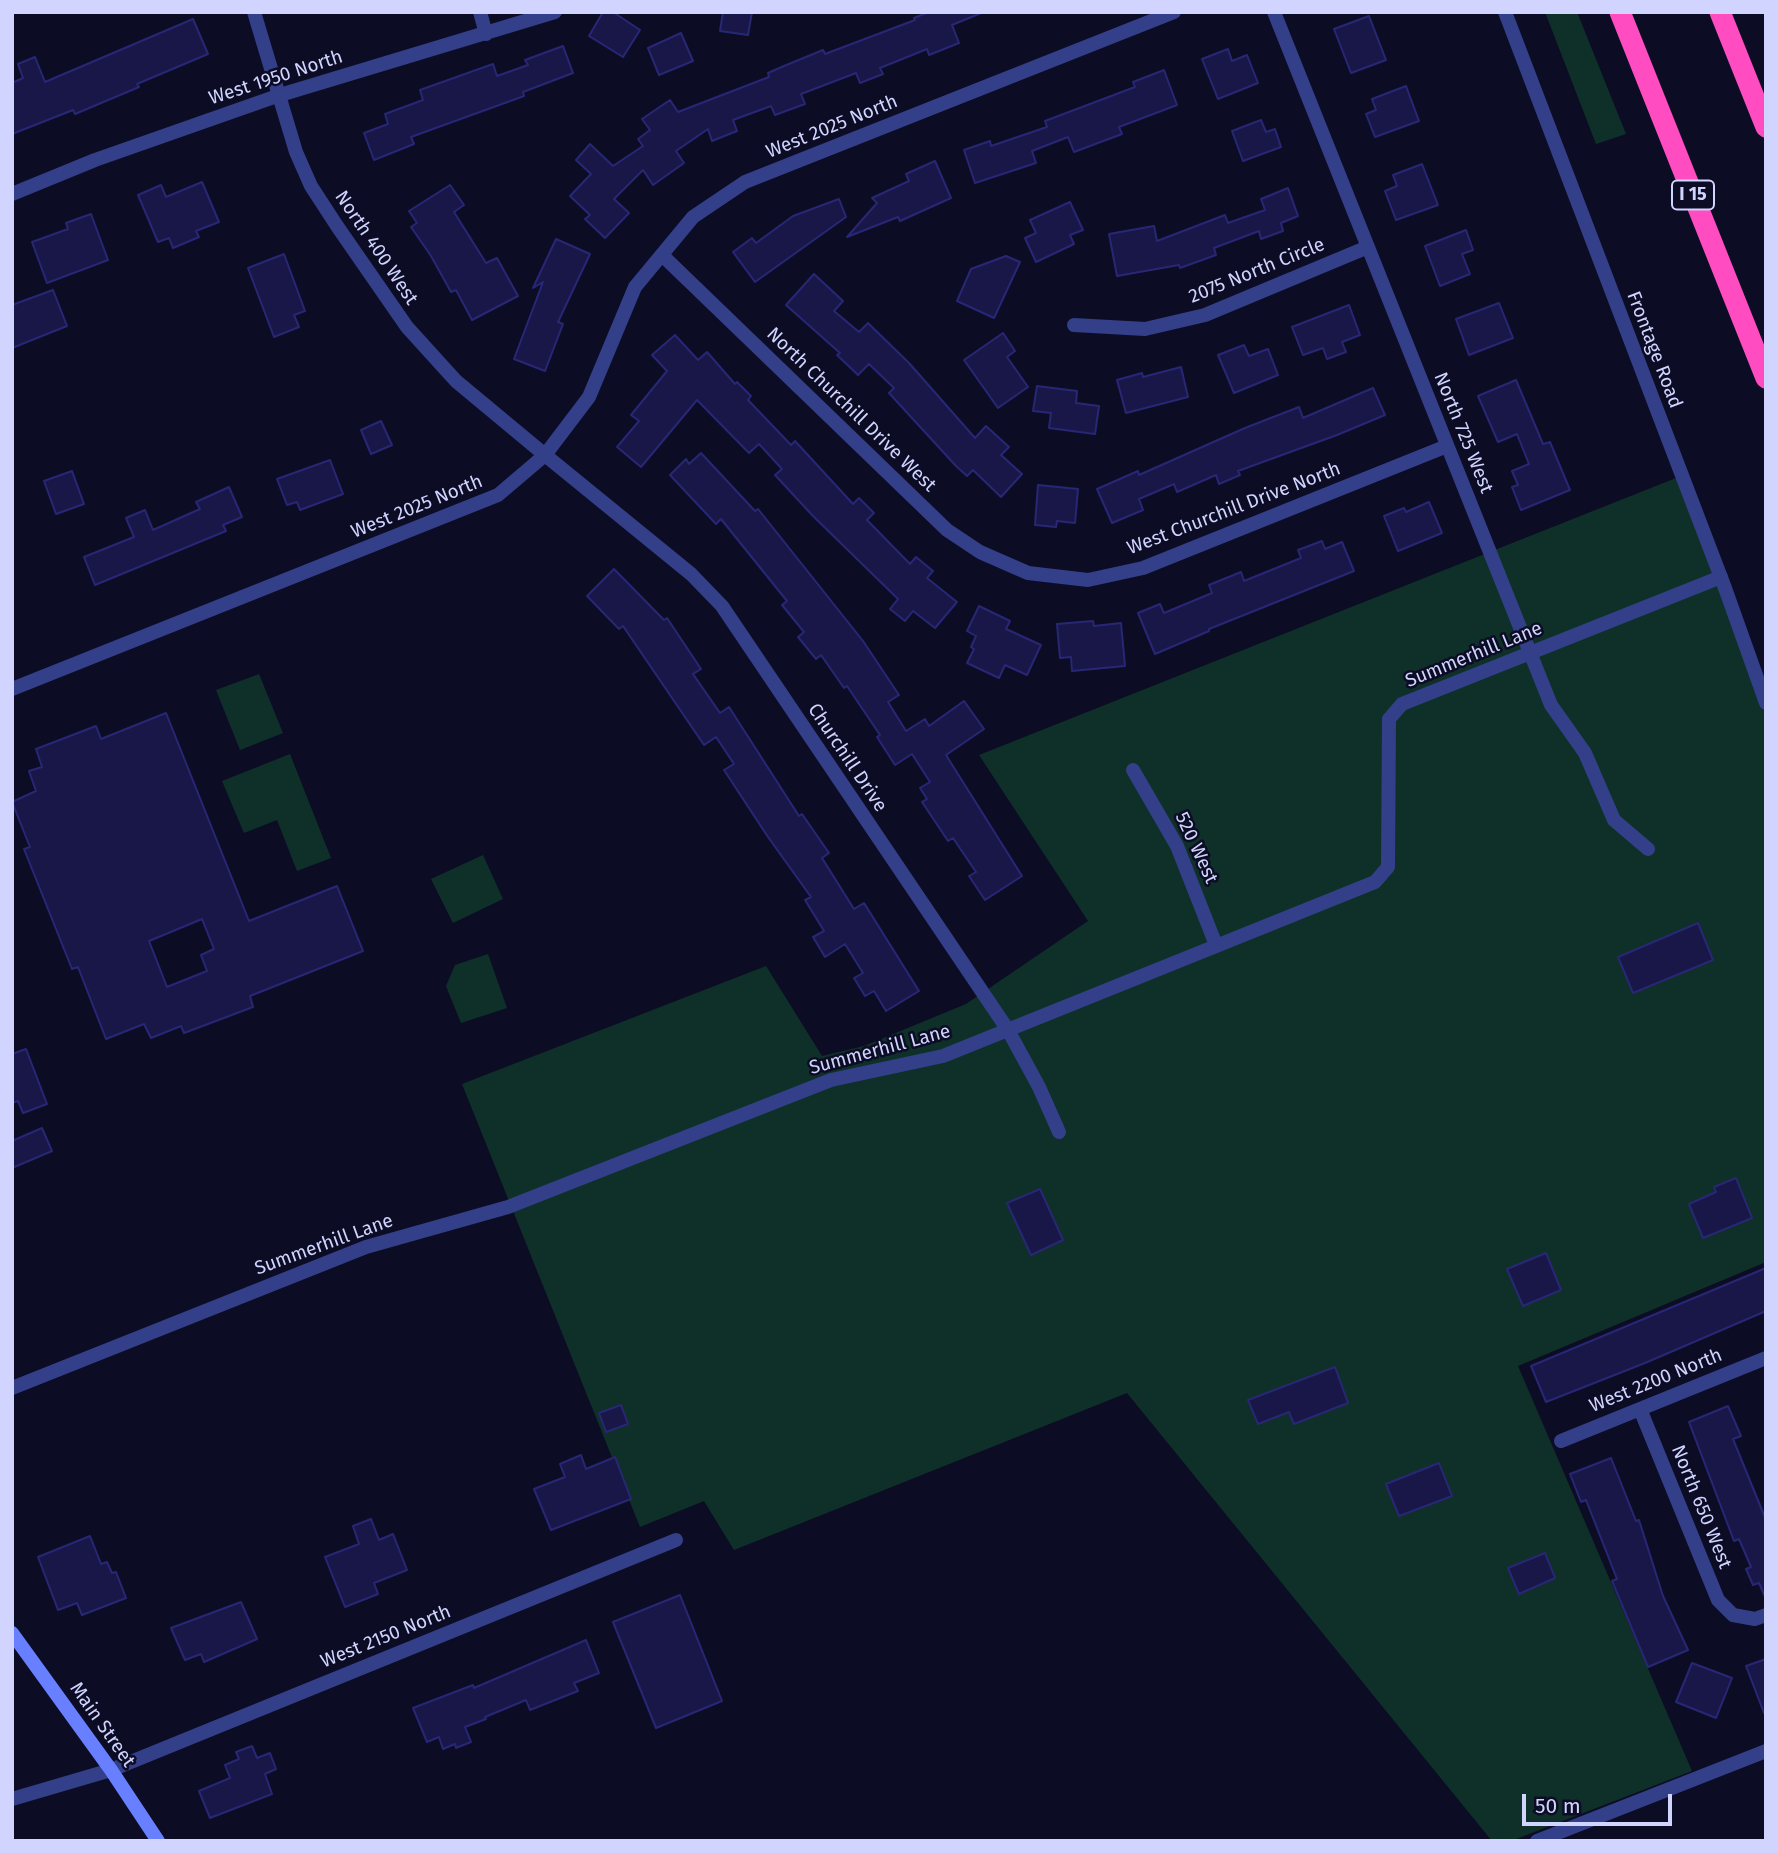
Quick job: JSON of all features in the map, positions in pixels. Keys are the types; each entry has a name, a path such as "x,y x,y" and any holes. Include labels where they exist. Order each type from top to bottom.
{"highway":[{"name":"I 15","path":"1620,12 1766,378"},
{"path":"1720,12 1766,127"}],"main road":[{"name":"Main Street","path":"12,1633 111,1770 158,1841"}],"street":[{"name":"North 400 West","path":"254,12 296,152 311,186 407,327 456,382 545,455"},
{"path":"480,12 486,34"},
{"name":"West 1950 North","path":"12,194 95,160 280,95 555,12"},
{"name":"West 2025 North","path":"12,689 498,495 545,455 589,397 635,287 693,217 745,183 1174,12"},
{"name":"North 725 West","path":"1274,12 1551,705 1585,753 1614,820 1648,849"},
{"name":"Frontage Road","path":"1505,12 1721,577 1766,703"},
{"name":"2075 North Circle","path":"1074,326 1145,329 1205,315 1368,247"},
{"name":"North Churchill Drive West","path":"662,255 947,530 980,552 1028,573"},
{"name":"West Churchill Drive North","path":"1028,573 1088,580 1143,568 1447,446"},
{"name":"Churchill Drive","path":"545,455 691,574 722,606 1008,1030 1040,1087 1059,1132"},
{"name":"Summerhill Lane","path":"12,1388 366,1247 508,1208 831,1080 943,1056 1375,882 1388,867 1389,719 1402,704 1721,577"},
{"name":"520 West","path":"1133,770 1177,846 1216,945"},
{"name":"West 2200 North","path":"1561,1441 1766,1358"},
{"name":"North 650 West","path":"1640,1409 1718,1600 1733,1615 1755,1619 1766,1615"},
{"name":"West 2150 North","path":"12,1799 111,1770 676,1540"},
{"path":"1537,1841 1766,1751"}],"green space":[{"path":"1545,12 1577,12 1626,134 1596,144"},
{"path":"1676,478 1766,707 1766,1262 1518,1366 1692,1771 1511,1841 1492,1841 1127,1393 734,1550 704,1501 640,1527 462,1084 766,966 822,1056 864,1046 966,1004 1088,921 979,755"},
{"path":"259,674 283,733 240,750 216,690"},
{"path":"290,754 331,858 297,871 277,820 244,833 222,781"},
{"path":"483,855 503,899 453,923 431,879"},
{"path":"488,954 507,1008 461,1023 446,986 455,965"}],"building":[{"path":"603,12 613,12 640,30 623,57 589,36"},
{"path":"723,12 752,12 748,35 720,31"},
{"path":"929,12 981,13 952,25 959,43 929,55 927,49 880,68 883,74 860,83 856,73 801,94 805,104 775,115 771,106 733,120 737,131 712,141 708,129 676,151 684,163 653,185 643,170 614,199 629,213 605,238 585,219 590,215 570,196 591,174 576,160 590,144 613,166 643,146 638,139 650,130 642,119 670,100 678,112 769,77 768,73 823,50 825,54 915,20 914,18"},
{"path":"1369,16 1386,60 1351,73 1334,29"},
{"path":"193,19 208,54 75,114 73,110 12,134 12,83 23,78 18,64 35,57 45,82"},
{"path":"681,33 693,61 659,75 648,48"},
{"path":"563,46 573,73 523,92 524,96 411,137 414,144 374,160 364,133 388,124 385,114 423,100 420,90 493,64 497,76 528,65 525,60"},
{"path":"1228,49 1232,61 1247,55 1258,83 1218,99 1202,59"},
{"path":"1164,70 1177,105 1119,127 1122,134 1074,152 1068,137 1032,151 1036,163 975,183 964,150 990,141 991,146 1047,127 1045,121 1135,87 1133,82"},
{"path":"1406,86 1419,121 1375,137 1366,114 1376,110 1372,99"},
{"path":"1261,120 1266,132 1275,129 1281,147 1243,161 1232,131"},
{"path":"935,161 951,198 900,221 898,217 847,237 877,203 872,198 909,181 906,174"},
{"path":"1422,164 1438,205 1396,220 1385,191 1397,186 1393,175"},
{"path":"202,182 219,222 196,231 199,237 173,248 169,238 158,242 138,195 161,185 166,197"},
{"path":"450,185 464,205 454,212 486,263 497,258 518,296 472,320 456,290 451,292 411,227 417,223 409,211"},
{"path":"1288,188 1298,216 1281,223 1283,231 1261,239 1259,231 1214,248 1216,255 1180,268 1179,265 1117,276 1109,234 1154,226 1157,241 1225,215 1228,223 1265,210 1261,199"},
{"path":"839,199 846,217 755,282 733,252 752,238 756,243 793,216"},
{"path":"1070,202 1083,230 1070,235 1074,244 1036,262 1025,238 1036,233 1030,220"},
{"path":"91,214 108,260 47,283 32,242 68,229 66,223"},
{"path":"1466,230 1473,250 1462,254 1470,274 1440,286 1425,246"},
{"path":"556,239 590,254 558,322 563,324 545,371 514,359 543,282 533,288"},
{"path":"284,254 305,311 294,315 299,327 274,337 248,268"},
{"path":"1006,256 1020,262 994,318 957,301 971,269"},
{"path":"814,274 843,301 834,311 859,332 868,323 909,363 975,438 986,426 1009,447 1001,455 1022,474 1001,497 973,470 967,476 956,466 889,393 894,388 869,364 858,375 837,355 840,353 786,305"},
{"path":"53,290 67,326 12,348 12,305"},
{"path":"1499,303 1513,338 1469,355 1456,319"},
{"path":"1349,305 1360,335 1342,342 1346,352 1327,359 1323,348 1303,355 1292,327"},
{"path":"1003,333 1015,351 1007,357 1028,387 998,408 964,360"},
{"path":"675,335 698,360 707,352 735,384 737,382 751,396 748,400 791,445 795,441 853,504 859,498 874,513 867,520 910,564 916,557 933,571 927,578 957,602 935,628 913,611 905,621 890,609 898,599 775,475 782,469 759,444 749,453 697,400 641,467 617,447 639,421 631,415 667,371 652,355"},
{"path":"1244,345 1249,356 1268,349 1278,375 1234,393 1218,355"},
{"path":"1181,367 1188,397 1126,413 1117,380 1142,373 1143,377"},
{"path":"1516,380 1543,444 1550,442 1570,490 1521,510 1512,487 1518,485 1512,471 1529,464 1517,434 1498,442 1478,396"},
{"path":"1037,386 1077,391 1076,403 1099,406 1095,434 1049,428 1051,413 1033,411"},
{"path":"1373,388 1385,415 1238,471 1240,475 1219,484 1216,475 1177,492 1174,484 1139,499 1143,510 1112,523 1097,489 1138,471 1139,475 1299,407 1303,418"},
{"path":"381,421 392,445 371,454 361,430"},
{"path":"701,453 755,511 758,509 863,641 899,695 888,702 906,731 925,719 929,726 964,701 984,729 946,755 1022,876 985,900 969,876 976,872 953,838 948,841 922,802 927,799 920,788 930,782 912,754 895,765 877,737 880,735 847,686 844,688 821,655 816,659 798,637 804,632 782,605 787,601 721,519 716,524 670,475 686,459 689,464"},
{"path":"330,460 343,494 300,510 297,502 287,505 277,479"},
{"path":"72,471 84,504 56,514 44,481"},
{"path":"1038,485 1078,489 1075,523 1057,521 1056,527 1035,525"},
{"path":"229,487 242,517 223,525 226,531 95,585 84,557 134,537 126,518 145,510 153,530 200,509 196,502"},
{"path":"1429,502 1442,533 1398,551 1384,516 1404,508 1406,512"},
{"path":"1322,541 1325,549 1342,542 1354,571 1209,629 1155,654 1138,613 1160,604 1164,613 1212,593 1209,585 1241,572 1244,581 1301,558 1298,550"},
{"path":"614,569 664,620 667,618 701,669 693,674 720,713 729,707 799,816 802,814 829,853 822,858 854,909 864,903 919,991 886,1011 874,991 865,996 854,978 863,973 845,944 825,957 813,937 824,931 805,900 811,897 724,770 734,764 716,737 704,745 623,626 619,629 587,596"},
{"path":"979,606 1010,621 1006,629 1041,645 1027,675 1005,665 999,678 967,663 974,649 971,647 976,636 967,631"},
{"path":"1093,621 1094,626 1121,623 1125,666 1072,671 1071,657 1060,658 1057,624"},
{"path":"166,713 249,921 337,886 363,951 250,996 253,1007 184,1033 181,1026 151,1038 144,1024 106,1039 78,967 72,969 24,849 30,847 12,802 36,791 29,771 42,767 36,749 96,726 101,739","holes":["202,919 214,949 201,955 207,971 167,987 149,941"]},
{"path":"1698,923 1713,960 1633,993 1618,957"},
{"path":"26,1049 47,1104 23,1113 18,1101 12,1103 12,1054"},
{"path":"42,1128 52,1151 12,1168 12,1141"},
{"path":"1736,1178 1752,1218 1703,1238 1689,1204 1716,1192 1714,1187"},
{"path":"1040,1189 1063,1240 1031,1255 1007,1203"},
{"path":"1546,1253 1561,1290 1523,1306 1507,1269"},
{"path":"1766,1268 1766,1311 1546,1402 1531,1366"},
{"path":"1335,1367 1348,1403 1294,1424 1289,1412 1258,1424 1248,1400"},
{"path":"621,1405 628,1424 606,1432 599,1413"},
{"path":"1728,1406 1741,1436 1733,1439 1766,1520 1766,1599 1759,1583 1753,1585 1746,1569 1751,1567 1739,1539 1734,1541 1689,1422"},
{"path":"581,1455 586,1469 615,1457 631,1499 551,1530 534,1489 565,1477 560,1464"},
{"path":"1611,1458 1636,1521 1639,1520 1663,1596 1688,1650 1648,1667 1612,1581 1617,1579 1586,1500 1581,1502 1570,1474"},
{"path":"1439,1463 1452,1496 1399,1516 1386,1484"},
{"path":"371,1519 379,1540 393,1534 407,1570 374,1583 378,1594 345,1607 325,1557 359,1544 353,1526"},
{"path":"90,1536 101,1564 107,1562 112,1573 116,1572 126,1598 82,1615 77,1603 58,1610 38,1557"},
{"path":"1545,1553 1555,1578 1519,1594 1508,1568"},
{"path":"680,1595 722,1701 656,1728 613,1622"},
{"path":"241,1602 257,1639 204,1662 201,1654 185,1660 171,1628"},
{"path":"586,1640 599,1673 574,1683 578,1691 530,1710 526,1700 485,1717 486,1719 465,1727 471,1742 456,1748 455,1744 443,1749 439,1737 427,1742 413,1708 473,1685 474,1688"},
{"path":"1766,1659 1766,1713 1764,1713 1746,1666"},
{"path":"1692,1663 1732,1678 1716,1718 1676,1702"},
{"path":"252,1746 257,1758 270,1753 276,1769 265,1774 272,1794 210,1818 199,1791 230,1778 225,1765 239,1759 236,1752"}]}
